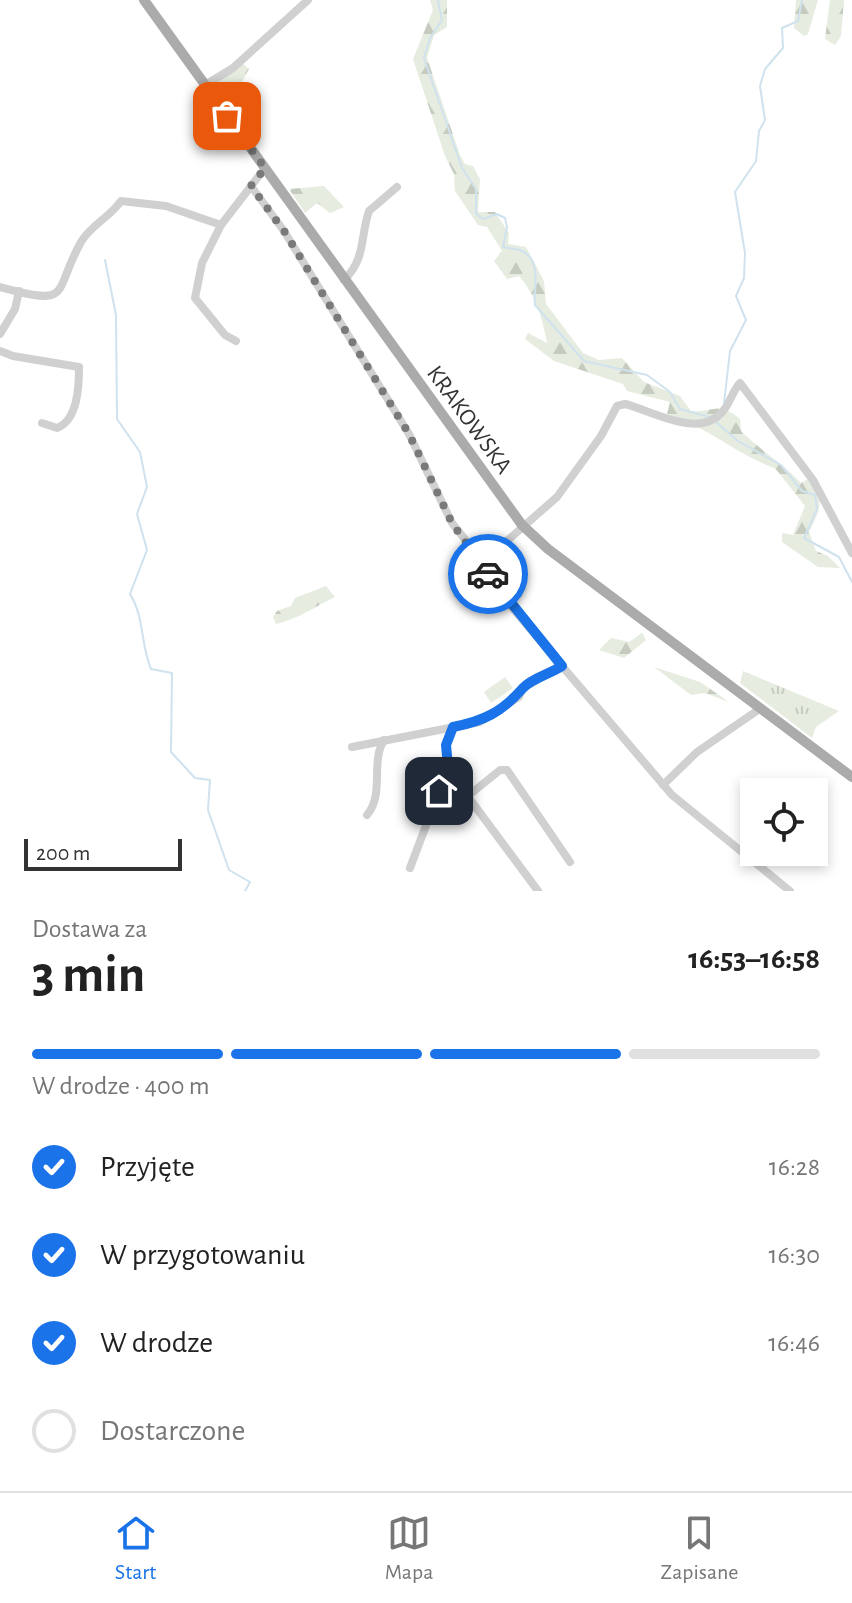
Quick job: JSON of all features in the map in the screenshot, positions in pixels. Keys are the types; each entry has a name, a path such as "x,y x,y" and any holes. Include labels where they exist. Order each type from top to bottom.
{"main road":[{"name":"KRAKOWSKA","path":"144,0 522,525 548,549 852,777"}],"street":[{"path":"205,85 233,68 308,0"},
{"path":"236,341 225,335 201,310 194,291 202,263 221,225 265,168"},
{"path":"251,186 284,231 409,434 452,523 483,562 498,591 663,785 790,891"},
{"path":"344,280 358,263 363,250 369,211 397,187"},
{"path":"0,287 47,296 63,287 81,242 121,201 144,201 182,210 221,225"},
{"path":"0,334 15,309 19,291"},
{"path":"0,351 25,359 79,367 74,411 68,421 57,428 42,423"},
{"path":"483,562 557,497 601,436 617,406 625,404 678,421 703,424 720,414 740,383 813,480 852,553"},
{"path":"352,747 494,716 519,697 523,688 562,666"},
{"path":"663,785 697,752 761,708"},
{"path":"410,868 448,766 446,745 453,727"},
{"path":"367,815 376,791 379,751 384,740"},
{"path":"448,766 538,891"},
{"path":"468,796 500,770 507,770 570,862"}],"green space":[{"path":"430,0 447,0 447,27 434,35 427,58 460,155 465,164 473,166 480,179 478,212 495,212 509,233 508,244 526,247 544,281 546,304 583,353 599,360 622,358 644,382 680,396 691,411 721,409 732,413 740,419 741,431 748,438 801,483 808,479 819,499 809,532 816,551 828,556 840,568 818,567 782,542 782,533 793,535 805,506 774,468 667,414 670,402 627,391 623,384 554,361 525,339 528,333 547,343 538,307 519,276 507,279 494,261 502,251 487,227 478,225 455,191 454,174 445,156 413,59 433,10"},
{"path":"796,0 818,0 808,34 804,36 794,28"},
{"path":"830,0 844,0 841,36 835,45 825,39"},
{"path":"242,63 249,69 238,89 246,128 215,84"},
{"path":"324,186 344,207 330,213 317,203 305,213 289,189"},
{"path":"326,586 335,597 276,624 273,617 277,611 291,606 295,598"},
{"path":"642,633 646,640 624,658 599,650 611,638 629,642"},
{"path":"654,667 700,682 729,702 705,693 691,695"},
{"path":"743,671 839,711 816,727 812,738 740,683"},
{"path":"505,677 513,688 491,703 484,692"}],"waterway":[{"path":"438,0 442,20 430,38 424,58 462,168 476,189 476,214 483,219 497,214 505,218 507,227 503,247 522,251 533,261 535,305 584,361 647,375 670,392 680,409 709,417"},
{"path":"724,403 730,351 746,320 736,296 744,278 745,253 735,192 756,161 759,131 765,120 760,86 765,69 783,48 782,28 798,21 802,0"},
{"path":"105,260 116,315 117,419 140,452 147,487 137,514 147,550 130,594 138,612 151,669 172,673 171,752 195,778 210,780 208,810 229,870 250,882 245,891"},
{"path":"716,422 738,441 781,465 802,491 815,495 817,509 804,538 839,557 852,582"}],"way so far":[{"path":"227,116 265,168 251,186 284,231 409,434 452,523 483,562 488,574"}],"route":[{"path":"439,791 448,766 446,745 453,727 494,716 519,697 523,688 562,666 498,591 488,574"}]}
